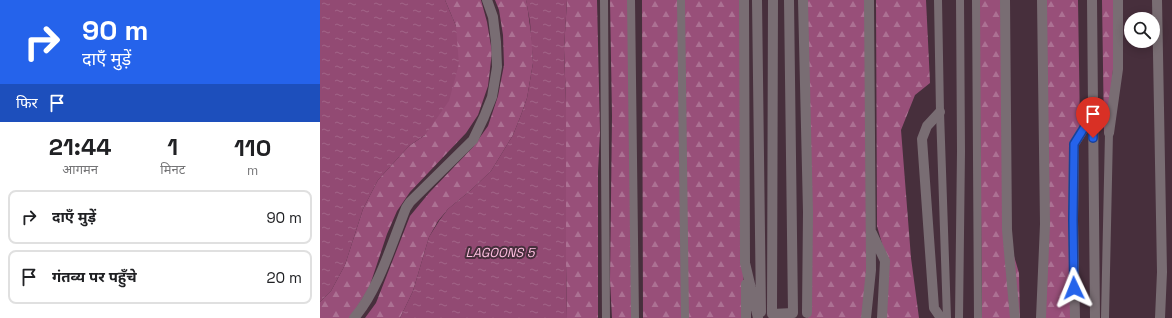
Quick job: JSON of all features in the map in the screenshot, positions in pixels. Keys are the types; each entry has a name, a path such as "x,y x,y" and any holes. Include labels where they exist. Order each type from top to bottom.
{"street":[{"path":"354,318 363,308 382,270 406,208 410,202 473,140 484,118 492,96 497,67 493,17 487,0"},
{"path":"744,0 746,318"},
{"path":"757,0 760,317"},
{"path":"772,316 773,0"},
{"path":"789,0 792,316"},
{"path":"760,317 806,315 808,212 803,0"},
{"path":"866,318 871,270 869,0"},
{"path":"1005,0 1007,230 1015,318"},
{"path":"1041,318 1045,224 1042,0"},
{"path":"1092,0 1094,318"},
{"path":"1109,133 1118,70 1118,0"},
{"path":"1157,0 1162,272 1160,318"},
{"path":"1075,318 1073,220 1074,144 1084,128 1093,108"},
{"path":"940,112 927,126 922,139 934,308 941,318"},
{"path":"870,230 885,261 882,318"},
{"path":"745,263 760,317"}],"lane":[{"path":"604,0 606,318"},
{"path":"631,0 635,318"},
{"path":"681,0 685,318"},
{"path":"938,0 947,318"},
{"path":"959,318 961,151 960,0"},
{"path":"976,0 978,318"},
{"path":"1105,318 1109,133"}],"green space":[{"path":"445,0 481,0 487,22 492,52 488,86 478,115 466,133 410,192 397,211 387,234 369,288 352,315 349,318 320,318 320,302 331,291 345,265 363,209 378,180 409,146 425,135 456,26"},
{"path":"495,0 526,0 532,41 533,63 527,98 513,135 491,171 448,209 438,221 429,237 413,291 400,318 365,318 376,303 410,216 429,193 473,147 488,126 498,96 504,65 503,35 499,10"},
{"path":"567,0 597,0 600,132 598,172 598,318 567,318 566,103 564,49"},
{"path":"610,0 630,0 634,318 612,318 610,280 612,116"},
{"path":"642,0 740,0 744,318 643,318"},
{"path":"804,0 866,0 869,270 863,318 808,318 809,256"},
{"path":"876,0 926,0 930,83 915,95 901,130 911,258 919,318 884,318 887,261 877,226"},
{"path":"979,0 1004,0 1006,229 1019,273 1020,318 982,318"},
{"path":"1044,0 1078,0 1080,128 1070,144 1073,318 1045,318"},
{"path":"1102,0 1115,0 1116,39 1107,131 1104,133"}],"water":[{"path":"320,0 445,0 456,26 459,64 449,101 425,135 409,146 378,180 363,209 345,265 331,291 320,302"},
{"name":"LAGOONS 5","path":"526,0 567,0 564,49 566,103 567,318 400,318 413,291 429,237 448,209 491,171 513,135 521,115 527,98 533,63 530,22"}],"route":[{"path":"1074,288 1074,144 1084,128 1093,108 1093,138"}]}
